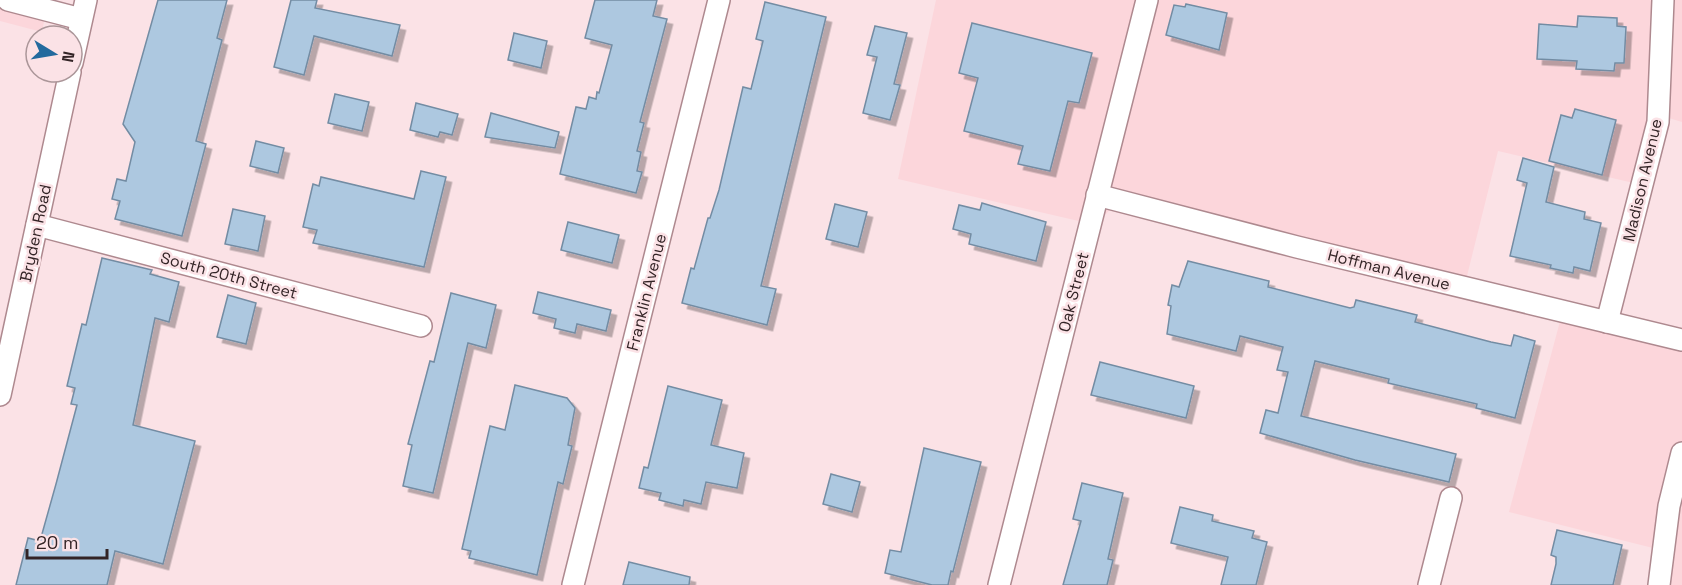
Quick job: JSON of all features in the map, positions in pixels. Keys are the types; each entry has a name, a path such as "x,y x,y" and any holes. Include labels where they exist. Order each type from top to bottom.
{"street":[{"path":"8,0 84,9 81,24"},
{"name":"Franklin Avenue","path":"573,585 719,0"},
{"name":"Oak Street","path":"999,585 1147,0"},
{"name":"Madison Avenue","path":"1607,322 1658,122 1663,0"},
{"name":"Bryden Road","path":"0,394 9,315 37,225 67,84"},
{"name":"Hoffman Avenue","path":"1097,195 1297,247 1682,340"},
{"name":"South 20th Street","path":"37,225 421,326"},
{"path":"1659,585 1669,506 1682,453"},
{"path":"1429,585 1451,498"}],"shaded area":[{"path":"0,0 48,0 44,24 24,24 24,27 0,21"},
{"path":"936,0 1682,0 1682,122 1662,116 1642,185 1498,151 1465,284 1116,203 1096,225 898,179"},
{"path":"1563,310 1682,339 1682,585 1660,585 1661,550 1509,512"}],"building":[{"path":"158,0 227,0 217,38 222,40 196,141 206,144 182,236 115,219 120,201 112,199 117,179 126,181 135,142 123,124"},
{"path":"291,0 317,0 315,8 400,25 392,56 314,36 304,75 274,67"},
{"path":"595,0 657,0 653,16 667,19 640,122 644,123 637,151 641,152 637,171 642,172 636,193 560,174 576,107 586,109 589,97 596,99 612,45 585,38"},
{"path":"765,2 826,17 761,286 776,289 767,325 682,303 691,268 694,269 708,218 710,218 719,190 743,87 751,89 763,41 756,39"},
{"path":"1186,4 1227,13 1219,50 1166,35 1174,5 1185,7"},
{"path":"1578,16 1617,18 1617,26 1626,27 1624,63 1615,63 1614,71 1576,69 1577,61 1537,59 1539,24 1577,27"},
{"path":"972,23 1092,53 1079,103 1068,101 1050,171 1018,164 1023,146 964,131 978,78 959,73"},
{"path":"875,26 907,33 894,84 900,85 890,120 863,113 877,57 867,55"},
{"path":"514,33 547,41 541,68 508,60"},
{"path":"335,94 369,102 362,131 328,123"},
{"path":"416,103 458,114 452,135 440,132 438,137 410,130"},
{"path":"1575,109 1616,120 1602,175 1549,161 1561,115 1572,118"},
{"path":"491,113 559,132 555,148 485,137"},
{"path":"256,141 284,148 278,173 250,166"},
{"path":"1523,158 1554,167 1546,202 1585,212 1584,219 1601,223 1590,271 1574,267 1573,273 1550,268 1551,265 1510,256 1527,183 1517,180"},
{"path":"421,171 446,177 424,267 313,243 317,230 303,227 313,184 319,186 321,177 414,199"},
{"path":"982,203 1046,222 1036,261 969,244 971,234 953,229 959,205 980,210"},
{"path":"835,204 867,212 858,247 826,239"},
{"path":"233,209 265,216 258,251 225,244"},
{"path":"568,222 619,235 612,263 561,250"},
{"path":"102,258 152,270 150,274 179,282 169,322 155,318 133,425 195,441 163,564 115,551 107,585 16,585 28,538 40,541 77,405 71,404 75,388 67,386 82,324 86,325"},
{"path":"1188,261 1269,281 1268,287 1350,308 1354,307 1356,300 1417,315 1415,322 1491,342 1511,346 1514,335 1535,341 1515,418 1476,408 1477,404 1388,383 1389,379 1315,361 1301,416 1456,454 1449,482 1355,460 1260,433 1266,410 1278,413 1288,372 1277,370 1283,347 1240,336 1236,351 1167,334 1171,306 1168,305 1172,285 1179,287"},
{"path":"538,292 611,310 606,331 577,324 575,333 554,328 556,319 533,313"},
{"path":"451,293 496,305 486,348 468,343 433,493 403,486 412,445 408,444 430,361 434,362"},
{"path":"228,295 256,303 246,344 217,337"},
{"path":"1100,362 1194,386 1186,418 1091,395"},
{"path":"515,385 567,398 575,408 568,445 572,446 563,484 558,482 537,575 469,558 471,551 462,549 490,426 505,430"},
{"path":"668,386 722,400 711,445 744,453 737,488 706,482 701,504 684,500 683,506 659,500 661,493 639,488 644,467 648,468"},
{"path":"924,448 981,462 948,585 932,585 885,573 890,550 901,552"},
{"path":"831,474 860,482 852,512 823,504"},
{"path":"1082,483 1123,493 1108,559 1113,560 1107,585 1063,585 1081,521 1073,519"},
{"path":"1180,507 1213,515 1212,521 1254,531 1252,538 1267,542 1256,585 1221,585 1228,557 1171,543"},
{"path":"1557,530 1622,545 1613,585 1551,585 1556,557 1551,555"},
{"path":"629,562 690,577 689,585 623,585"}]}
